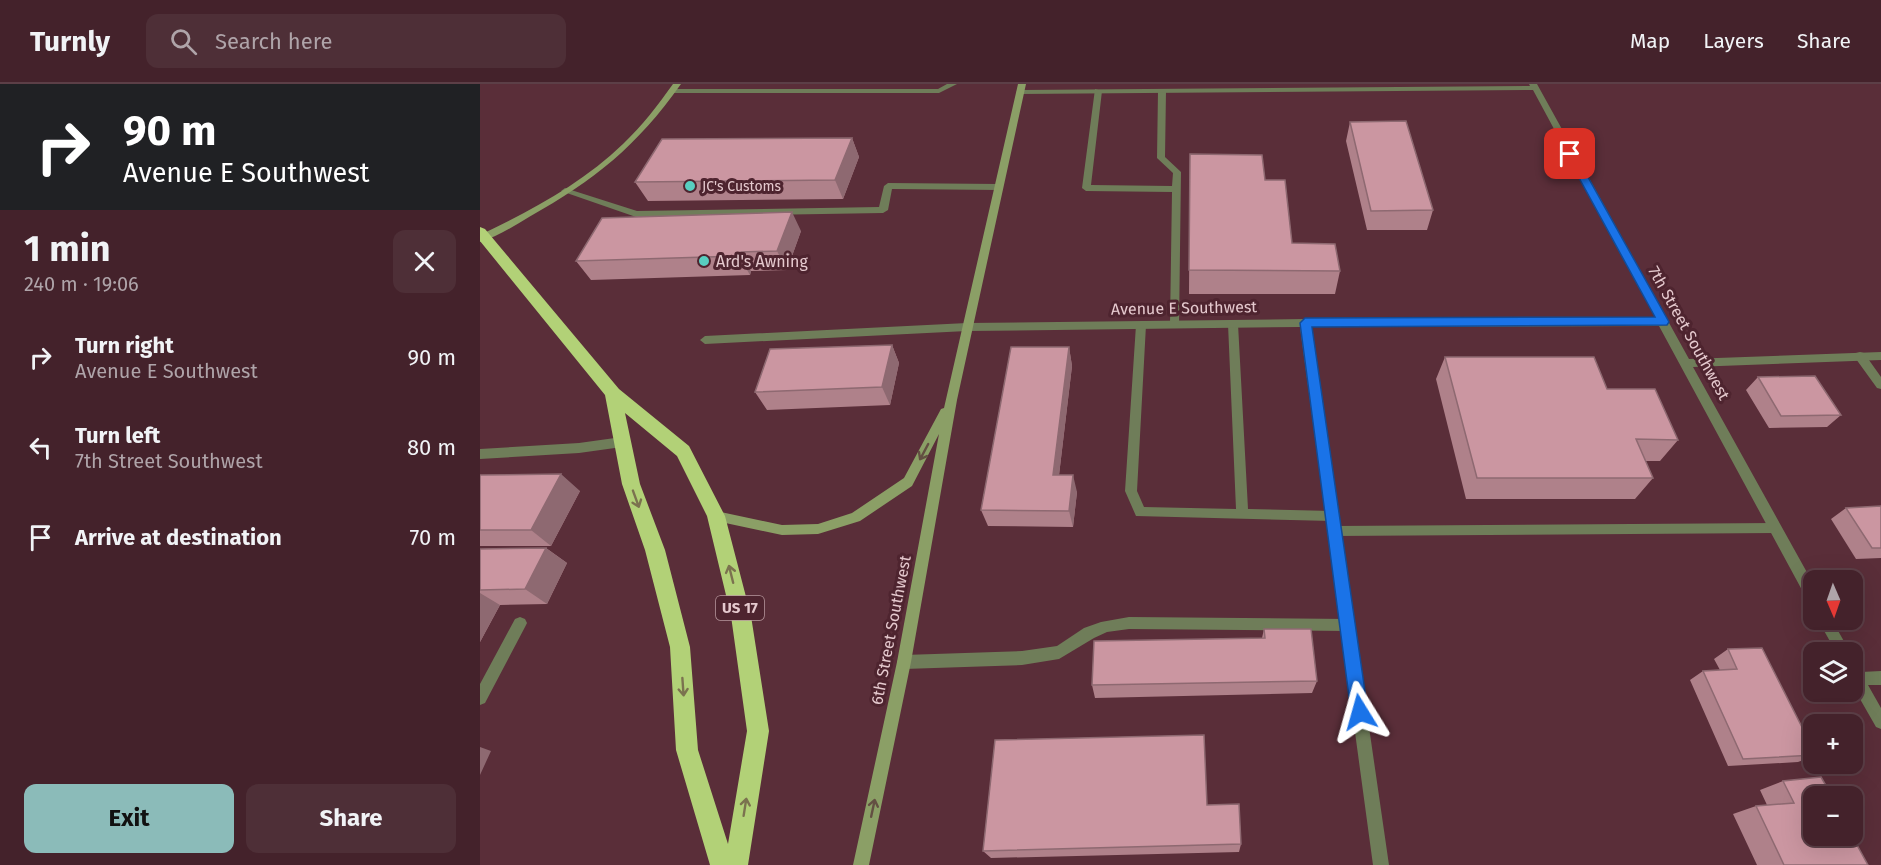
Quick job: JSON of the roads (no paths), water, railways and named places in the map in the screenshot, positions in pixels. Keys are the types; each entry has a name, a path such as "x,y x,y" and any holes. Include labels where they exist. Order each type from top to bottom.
{"highway":[{"name":"US 17","path":"481,236 613,393 683,451 716,516 741,616 758,731 736,865"},
{"path":"613,393 631,484 655,550 680,647 687,750 722,865"}],"street":[{"path":"481,236 565,191 624,148 653,117 674,88 939,91 953,84"},
{"path":"1021,88 1162,91 1534,86"},
{"name":"7th Street Southwest","path":"1534,86 1803,579"},
{"name":"6th Street Southwest","path":"861,865 904,662 951,400 1021,88"},
{"path":"1098,91 1086,188 1177,189"},
{"path":"1162,91 1161,158 1177,172 1175,324"},
{"path":"565,191 636,214 883,210 888,186 999,187"},
{"name":"Avenue E Southwest","path":"705,340 967,327 1663,322"},
{"path":"1305,323 1381,865"},
{"path":"1233,324 1242,514"},
{"path":"1141,325 1131,491 1140,512 1332,516"},
{"path":"1860,356 1881,385"},
{"path":"1685,363 1881,356"},
{"name":"6th Street Southwest","path":"716,516 782,531 818,529 856,517 908,482 951,400"},
{"path":"480,454 579,448 621,442"},
{"path":"1335,531 1775,528"},
{"path":"480,698 520,623"},
{"path":"904,662 1022,658 1059,652 1089,633 1106,626 1129,623 1348,625"},
{"path":"1863,675 1881,678"},
{"path":"1863,689 1881,722"}],"place":[{"name":"JC's Customs","path":"690,186"},
{"name":"Ard's Awning","path":"704,261"}]}
